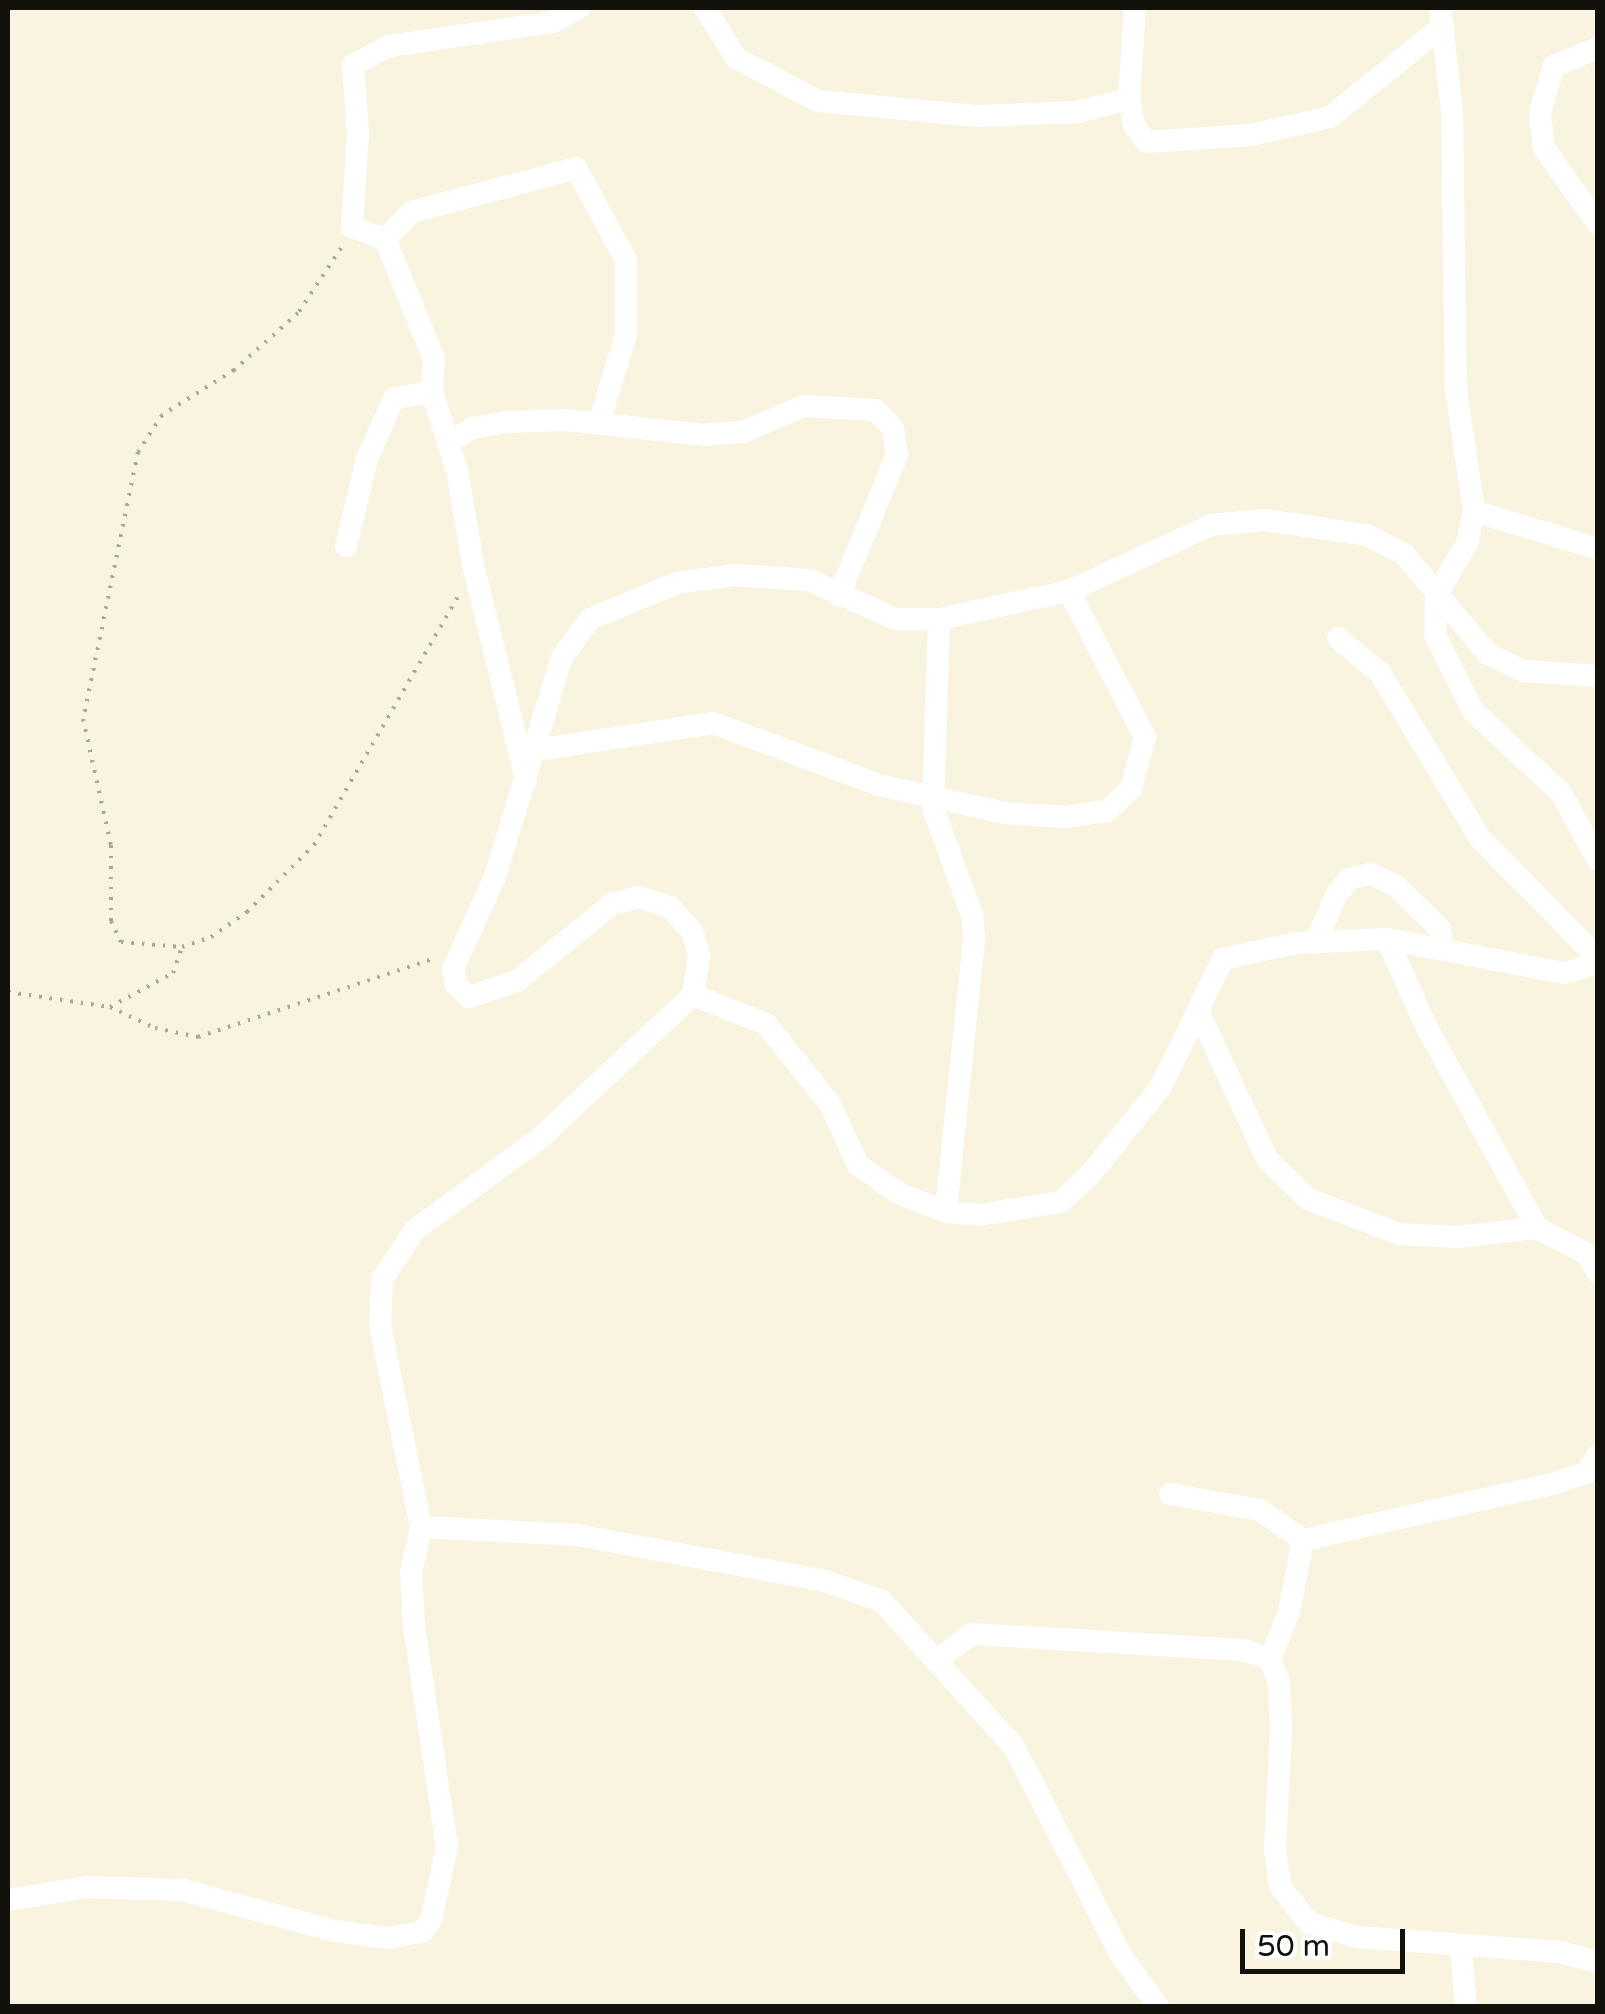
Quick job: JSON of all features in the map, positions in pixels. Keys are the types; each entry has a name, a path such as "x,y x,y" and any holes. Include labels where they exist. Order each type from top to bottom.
{"street":[{"path":"527,783 474,569 450,442 432,392 434,360 385,239 352,227 358,134 353,65 362,55 553,22 579,8"},
{"path":"705,8 736,58 818,101 978,116 1077,112 1129,100"},
{"path":"1135,8 1129,100 1134,125 1148,142 1283,128 1330,116 1441,17"},
{"path":"1441,17 1452,112 1456,388 1474,511 1466,544 1436,596 1435,636 1473,711 1560,793 1598,860"},
{"path":"1598,48 1554,66 1540,112 1544,148 1598,224"},
{"path":"385,239 412,212 576,168 626,260 626,336 599,423"},
{"path":"346,546 367,459 394,398 432,392"},
{"path":"450,442 472,428 506,422 599,423 703,435 743,432 804,406 882,415 897,436 897,455 840,596"},
{"path":"1474,511 1598,550"},
{"path":"8,1900 88,1887 182,1890 335,1931 387,1938 422,1932 447,1848 414,1626 411,1573 421,1528 380,1325 382,1280 415,1230 539,1139 693,996 699,955 692,931 670,908 639,897 612,904 517,980 485,995 470,996 456,985 453,969 527,783 562,657 590,619 607,607 677,583 734,576 809,580 894,619 940,620 1069,591 1211,525 1264,520 1367,536 1404,554 1488,654 1523,671 1598,676"},
{"path":"536,750 713,723 879,784 1004,813 1066,817 1108,811 1131,789 1145,748 1142,724 1099,659 1069,591"},
{"path":"940,620 934,795 974,939 946,1212"},
{"path":"693,996 766,1024 830,1104 858,1164 898,1193 946,1212 1019,1213 1060,1202 1160,1088 1200,1015 1223,959 1316,943 1387,939 1564,973 1598,960 1480,838 1380,673 1338,638"},
{"path":"1316,943 1337,894 1350,879 1370,874 1395,885 1440,929 1442,949"},
{"path":"1387,939 1426,1026 1538,1228 1587,1254 1598,1273"},
{"path":"1200,1015 1267,1160 1308,1200 1398,1234 1457,1237 1538,1228"},
{"path":"1170,1494 1260,1510 1303,1540 1556,1483 1586,1472 1598,1455"},
{"path":"421,1528 577,1536 825,1581 882,1601 1014,1747 1122,1956 1158,2006"},
{"path":"1303,1540 1289,1612 1270,1660 1279,1683 1281,1728 1275,1850 1280,1886 1295,1910 1331,1933 1461,1948 1560,1952 1598,1962"},
{"path":"938,1659 972,1634 1243,1650 1270,1660"},
{"path":"1461,1948 1466,2006"}],"path":[{"path":"352,227 298,313 234,370 162,415 138,452 82,720 111,845 111,921 121,942 144,949 182,947 211,937 247,912 314,844 474,569"},
{"path":"110,1008 174,973 182,947"},
{"path":"8,992 110,1008 155,1028 198,1037 430,958 453,969"}]}
